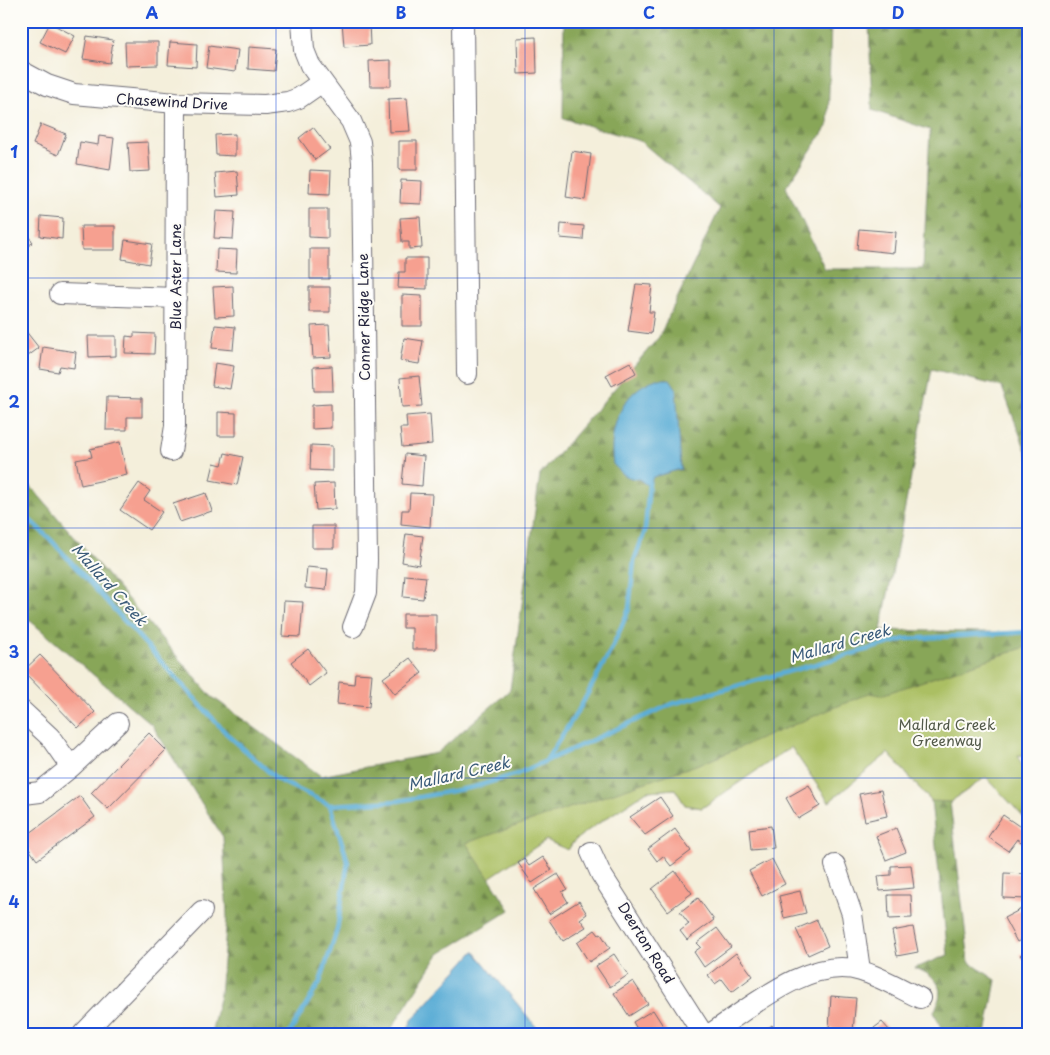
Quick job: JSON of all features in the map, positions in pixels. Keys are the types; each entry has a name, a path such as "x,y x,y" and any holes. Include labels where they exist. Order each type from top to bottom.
{"street":[{"name":"Conner Ridge Lane","path":"302,21 304,50 310,65 351,121 360,142 362,162 367,560 366,593 353,627"},
{"path":"463,21 467,374"},
{"name":"Chasewind Drive","path":"21,71 46,85 74,94 176,103 265,105 288,102 299,98 322,82"},
{"name":"Blue Aster Lane","path":"171,451 175,426 176,103"},
{"path":"60,294 176,298"},
{"path":"21,710 50,738 71,767"},
{"path":"21,791 24,794 40,792 71,767 118,723"},
{"name":"Deerton Road","path":"591,852 601,874 703,1034"},
{"path":"835,865 857,934 860,970"},
{"path":"83,1034 202,910"},
{"path":"710,1034 792,981 819,970 842,968 860,970 920,998"}],"green space":[{"path":"564,21 831,21 828,125 786,187 825,269 923,269 930,130 872,110 869,21 1029,21 1029,459 1002,387 932,369 881,630 1029,633 1029,756 1017,755 950,802 969,962 996,980 986,1034 944,1034 934,1012 938,1004 940,990 938,984 930,975 915,968 948,955 931,801 888,753 829,802 791,747 702,808 685,805 675,789 647,791 584,833 573,842 568,850 546,840 489,877 510,910 439,954 388,1034 211,1034 220,994 227,918 223,837 152,725 21,613 21,475 211,696 321,776 437,753 510,690 540,475 659,337 720,208 640,141 563,118"},
{"name":"Mallard Creek Greenway","path":"1029,646 1029,756 1018,755 1029,787 1029,823 986,777 950,802 931,801 888,753 829,802 791,747 702,808 685,805 675,789 647,791 584,833 573,842 568,850 546,840 489,878 466,843 708,761 869,693 881,695"}],"water":[{"path":"657,379 670,379 676,388 681,469 653,477 649,487 639,479 631,478 619,470 613,464 612,451 615,425 626,402 634,392 645,384"},
{"path":"474,951 542,1034 405,1034 412,1020"}],"building":[{"path":"342,21 369,21 370,45 344,47"},
{"path":"50,23 75,36 65,54 40,42"},
{"path":"87,36 113,40 110,63 83,59"},
{"path":"536,37 537,73 518,74 517,38"},
{"path":"125,42 158,42 158,65 126,66"},
{"path":"170,42 197,44 196,67 168,65"},
{"path":"209,46 238,50 235,72 206,68"},
{"path":"249,47 276,49 274,71 248,69"},
{"path":"391,60 391,86 370,86 369,61"},
{"path":"407,98 410,131 389,132 388,99"},
{"path":"41,124 66,134 58,155 33,144"},
{"path":"313,127 330,149 315,160 299,138"},
{"path":"235,134 235,156 216,155 215,135"},
{"path":"99,136 114,138 110,170 77,164 80,142 98,145"},
{"path":"399,141 417,141 417,170 399,170"},
{"path":"148,142 150,171 130,172 128,143"},
{"path":"572,151 591,154 585,200 566,197"},
{"path":"310,170 331,171 330,194 309,193"},
{"path":"237,171 239,195 217,197 215,173"},
{"path":"401,180 422,181 421,204 400,203"},
{"path":"309,209 328,209 328,238 309,237"},
{"path":"216,211 235,212 233,239 214,238"},
{"path":"41,216 63,218 62,239 40,236"},
{"path":"420,217 422,248 409,249 409,242 402,242 400,218"},
{"path":"561,224 584,226 583,240 560,238"},
{"path":"81,226 115,226 115,250 82,250"},
{"path":"21,228 33,242 21,252"},
{"path":"859,229 896,232 894,253 857,249"},
{"path":"125,240 152,244 149,264 122,259"},
{"path":"217,249 237,250 236,273 216,272"},
{"path":"310,249 329,249 329,279 310,279"},
{"path":"405,258 427,258 427,289 398,288 399,272 405,272"},
{"path":"636,284 652,285 649,312 654,312 651,334 628,331"},
{"path":"233,286 234,316 215,317 213,287"},
{"path":"309,287 330,287 330,312 309,312"},
{"path":"402,295 422,296 422,326 402,326"},
{"path":"21,325 39,348 21,361"},
{"path":"215,325 235,327 233,350 212,348"},
{"path":"329,325 331,357 313,358 311,326"},
{"path":"134,333 155,334 154,354 125,353 126,336 134,337"},
{"path":"88,336 116,336 116,356 89,357"},
{"path":"404,338 423,341 419,364 400,361"},
{"path":"43,347 76,352 74,368 60,366 58,372 40,369"},
{"path":"630,362 636,373 612,386 606,375"},
{"path":"215,363 234,366 230,389 212,386"},
{"path":"332,366 333,391 314,391 313,367"},
{"path":"419,376 422,406 402,407 400,378"},
{"path":"107,397 142,398 142,417 127,417 127,430 106,430"},
{"path":"331,404 331,428 312,429 312,405"},
{"path":"218,412 236,413 236,436 218,436"},
{"path":"430,414 432,444 402,447 400,428 407,428 406,416"},
{"path":"120,442 127,475 81,485 76,460 92,457 90,449"},
{"path":"311,445 332,446 332,471 310,470"},
{"path":"225,453 243,457 237,485 210,480 214,463 222,465"},
{"path":"405,454 424,456 422,486 402,484"},
{"path":"139,483 150,491 144,500 162,512 149,530 120,510"},
{"path":"334,483 335,509 316,510 314,484"},
{"path":"206,493 212,511 180,522 173,504"},
{"path":"410,493 432,494 430,527 401,524 402,510 409,510"},
{"path":"312,526 334,526 334,548 312,548"},
{"path":"406,534 423,536 419,565 402,562"},
{"path":"307,567 328,569 326,590 305,588"},
{"path":"405,575 426,577 423,599 403,597"},
{"path":"284,601 303,602 300,637 282,636"},
{"path":"403,614 436,614 436,649 412,649 412,628 403,628"},
{"path":"308,649 326,673 309,686 291,662"},
{"path":"40,655 95,712 78,728 23,671"},
{"path":"410,658 422,673 395,694 383,678"},
{"path":"355,673 372,674 369,707 337,704 339,682 354,684"},
{"path":"149,733 166,750 108,809 91,793"},
{"path":"809,785 820,806 798,819 786,798"},
{"path":"881,790 887,816 865,821 859,794"},
{"path":"80,796 95,817 37,860 22,839"},
{"path":"660,797 673,816 645,835 630,817"},
{"path":"1003,815 1029,833 1024,844 1017,839 1008,851 988,837"},
{"path":"771,826 774,848 751,850 749,829"},
{"path":"896,828 906,852 886,860 876,836"},
{"path":"675,829 691,851 671,866 663,856 657,861 648,849"},
{"path":"543,857 552,870 532,883 518,863 524,859 529,866"},
{"path":"772,859 785,884 762,896 749,871"},
{"path":"911,865 914,888 880,891 878,876 891,875 891,866"},
{"path":"675,871 692,893 668,911 652,889"},
{"path":"1004,873 1027,874 1027,899 1003,898"},
{"path":"558,874 567,889 562,892 568,902 549,914 534,889"},
{"path":"800,891 806,913 784,918 779,896"},
{"path":"888,895 911,895 912,918 889,919"},
{"path":"698,898 714,920 687,940 680,931 689,924 680,912"},
{"path":"579,901 587,914 580,919 586,927 563,941 549,920"},
{"path":"1029,905 1029,936 1017,942 1004,918"},
{"path":"817,920 828,946 808,955 796,929"},
{"path":"913,927 918,952 897,956 892,931"},
{"path":"717,928 731,947 704,967 694,952 701,947 697,943"},
{"path":"595,930 599,935 601,934 610,948 589,962 577,943"},
{"path":"1029,949 1029,966 1020,955"},
{"path":"736,953 753,976 732,992 722,979 715,984 708,975"},
{"path":"614,954 628,975 610,987 596,966"},
{"path":"633,981 648,1004 629,1016 614,993"},
{"path":"831,996 856,998 853,1031 829,1029"},
{"path":"653,1010 667,1032 640,1034 633,1022"},
{"path":"882,1022 890,1031 886,1034 866,1034"},
{"path":"772,1025 779,1034 760,1034"}],"waterway":[{"path":"547,759 581,706 612,648 629,609 634,561 645,531 649,483"},
{"name":"Mallard Creek","path":"21,512 52,541 226,733 278,780 330,805 398,801 474,787 517,774 672,704 905,639 1029,632"},
{"path":"289,1034 320,982 337,930 348,862 330,805"}]}
